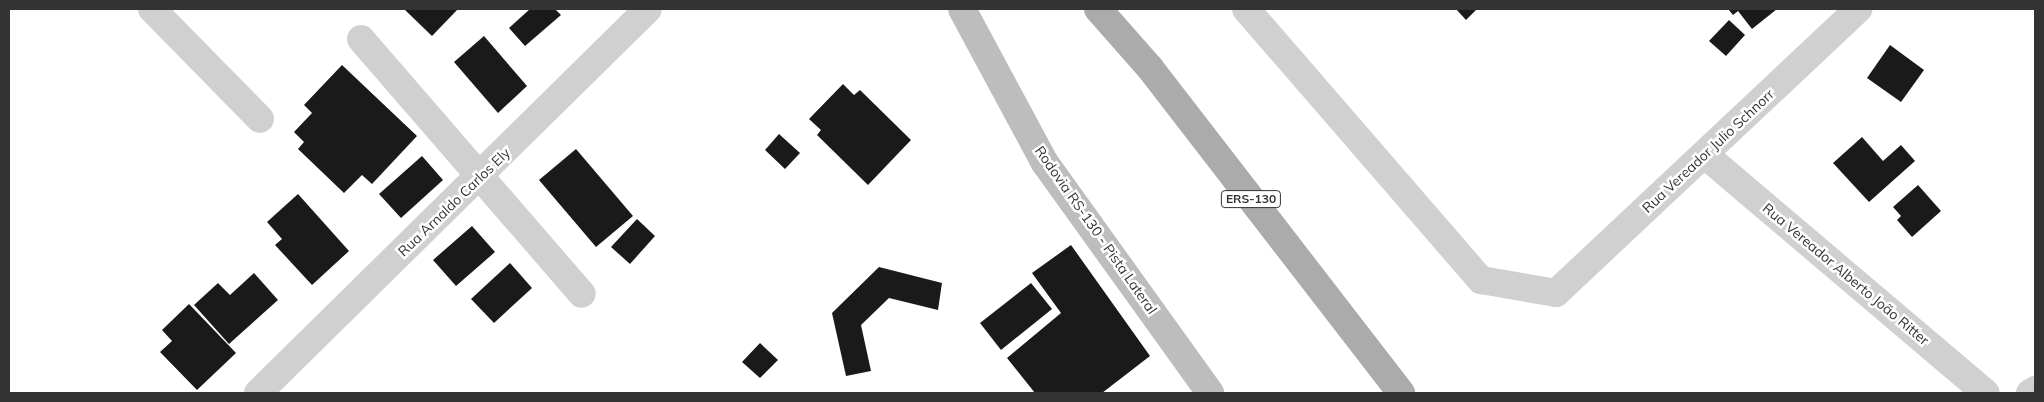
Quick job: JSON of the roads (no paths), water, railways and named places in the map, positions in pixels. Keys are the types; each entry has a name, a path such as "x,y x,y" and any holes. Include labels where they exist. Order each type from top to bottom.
{"main road":[{"name":"ERS-130","path":"1098,9 1150,68 1401,393"}],"street":[{"path":"152,9 260,119"},
{"name":"Rua Arnaldo Carlos Ely","path":"258,393 648,9"},
{"name":"Rodovia RS-130 - Pista Lateral","path":"962,9 1045,163 1210,393"},
{"name":"Rua Vereador Julio Schnorr","path":"1246,9 1481,280 1556,293 1705,155 1858,9"},
{"path":"361,39 481,175 582,294"},
{"name":"Rua Vereador Alberto João Ritter","path":"1705,155 1986,393"},
{"path":"2030,393 2035,390"}]}
